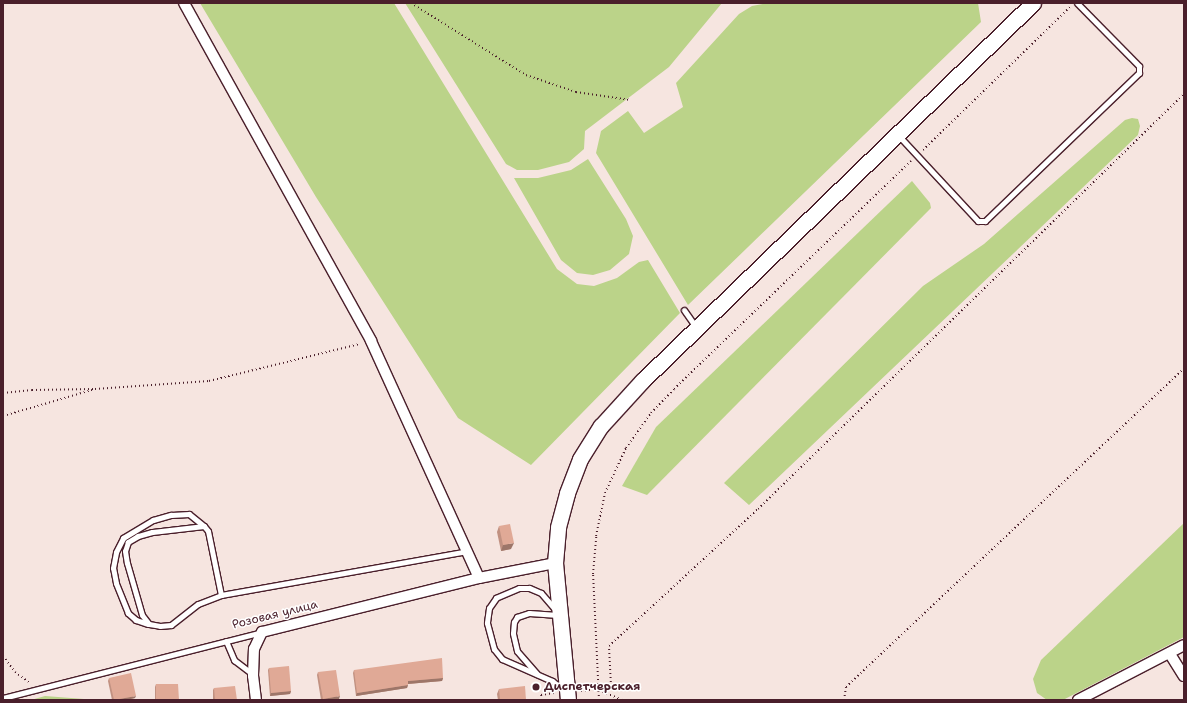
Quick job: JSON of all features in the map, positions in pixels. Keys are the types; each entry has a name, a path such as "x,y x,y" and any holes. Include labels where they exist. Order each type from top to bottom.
{"street":[{"path":"184,3 371,341 479,578"},
{"path":"567,694 555,563 558,527 567,493 580,459 601,426 642,381 1033,3"},
{"name":"Розовая улица","path":"262,632 479,578 555,563"},
{"path":"256,700 253,676 254,649 262,632"},
{"path":"1078,700 1170,654 1184,645"},
{"path":"1170,654 1184,676"}],"lane":[{"path":"898,135 978,221 985,221 1139,73 1138,66 1077,3"},
{"path":"684,310 697,328"},
{"path":"221,595 208,531 189,514 171,515 153,520 123,538 116,552 113,568 116,583 128,613 136,620 160,626 171,625 198,604 221,595 467,551"},
{"path":"149,624 142,615 127,563 125,551 128,542 138,536 152,532 204,526"},
{"path":"123,538 128,542"},
{"path":"559,615 541,593 529,588 508,590 496,598 489,608 487,623 494,649 513,665 539,676 567,694"},
{"path":"539,676 517,651 513,633 514,622 517,617 529,613 559,615"},
{"name":"Розовая улица","path":"3,698 262,632"},
{"path":"226,641 234,660 249,669 253,676"}],"path":[{"path":"411,3 526,75 576,92 630,100"},
{"path":"599,700 597,689 593,574 596,536 605,493 626,448 651,413 674,389 1074,3"},
{"path":"542,700 541,695 567,694 612,686 609,646 758,509 1184,94"},
{"path":"3,394 32,390 95,389 210,381 358,344"},
{"path":"844,700 846,687 1184,369"},
{"path":"3,416 95,389"},
{"path":"3,656 15,672 29,682 46,687"},
{"path":"597,689 622,700"}],"green space":[{"path":"200,3 394,3 557,269 577,284 594,286 617,278 639,262 648,260 680,313 531,465 458,418 316,197"},
{"path":"405,3 722,3 669,67 585,131 584,149 569,162 538,170 517,170 506,164"},
{"path":"768,3 978,3 981,22 688,305 596,153 601,131 628,111 644,133 683,107 676,83 739,14 752,6"},
{"path":"1132,118 1138,119 1140,126 1138,135 749,505 724,483 923,286 984,244 1125,120"},
{"path":"588,159 626,219 633,236 629,254 610,270 593,275 577,273 561,260 514,178 538,178 571,170"},
{"path":"912,181 930,203 931,208 647,495 622,486 656,427"},
{"path":"1184,523 1184,637 1063,700 1047,700 1037,693 1033,679 1041,660"},
{"path":"45,696 84,699 85,700 31,700"}],"building":[{"path":"510,524 514,543 503,545 499,526"},
{"path":"442,658 443,678 408,681 408,685 357,693 354,670"},
{"path":"289,666 291,691 271,693 269,668"},
{"path":"336,670 340,696 323,699 318,672"},
{"path":"131,673 136,696 114,700 109,678"},
{"path":"156,684 178,684 179,700 156,700"},
{"path":"235,686 237,700 215,700 214,688"},
{"path":"525,686 526,700 500,700 499,689"}],"place":[{"name":"Диспетчерская","path":"536,687"}]}
